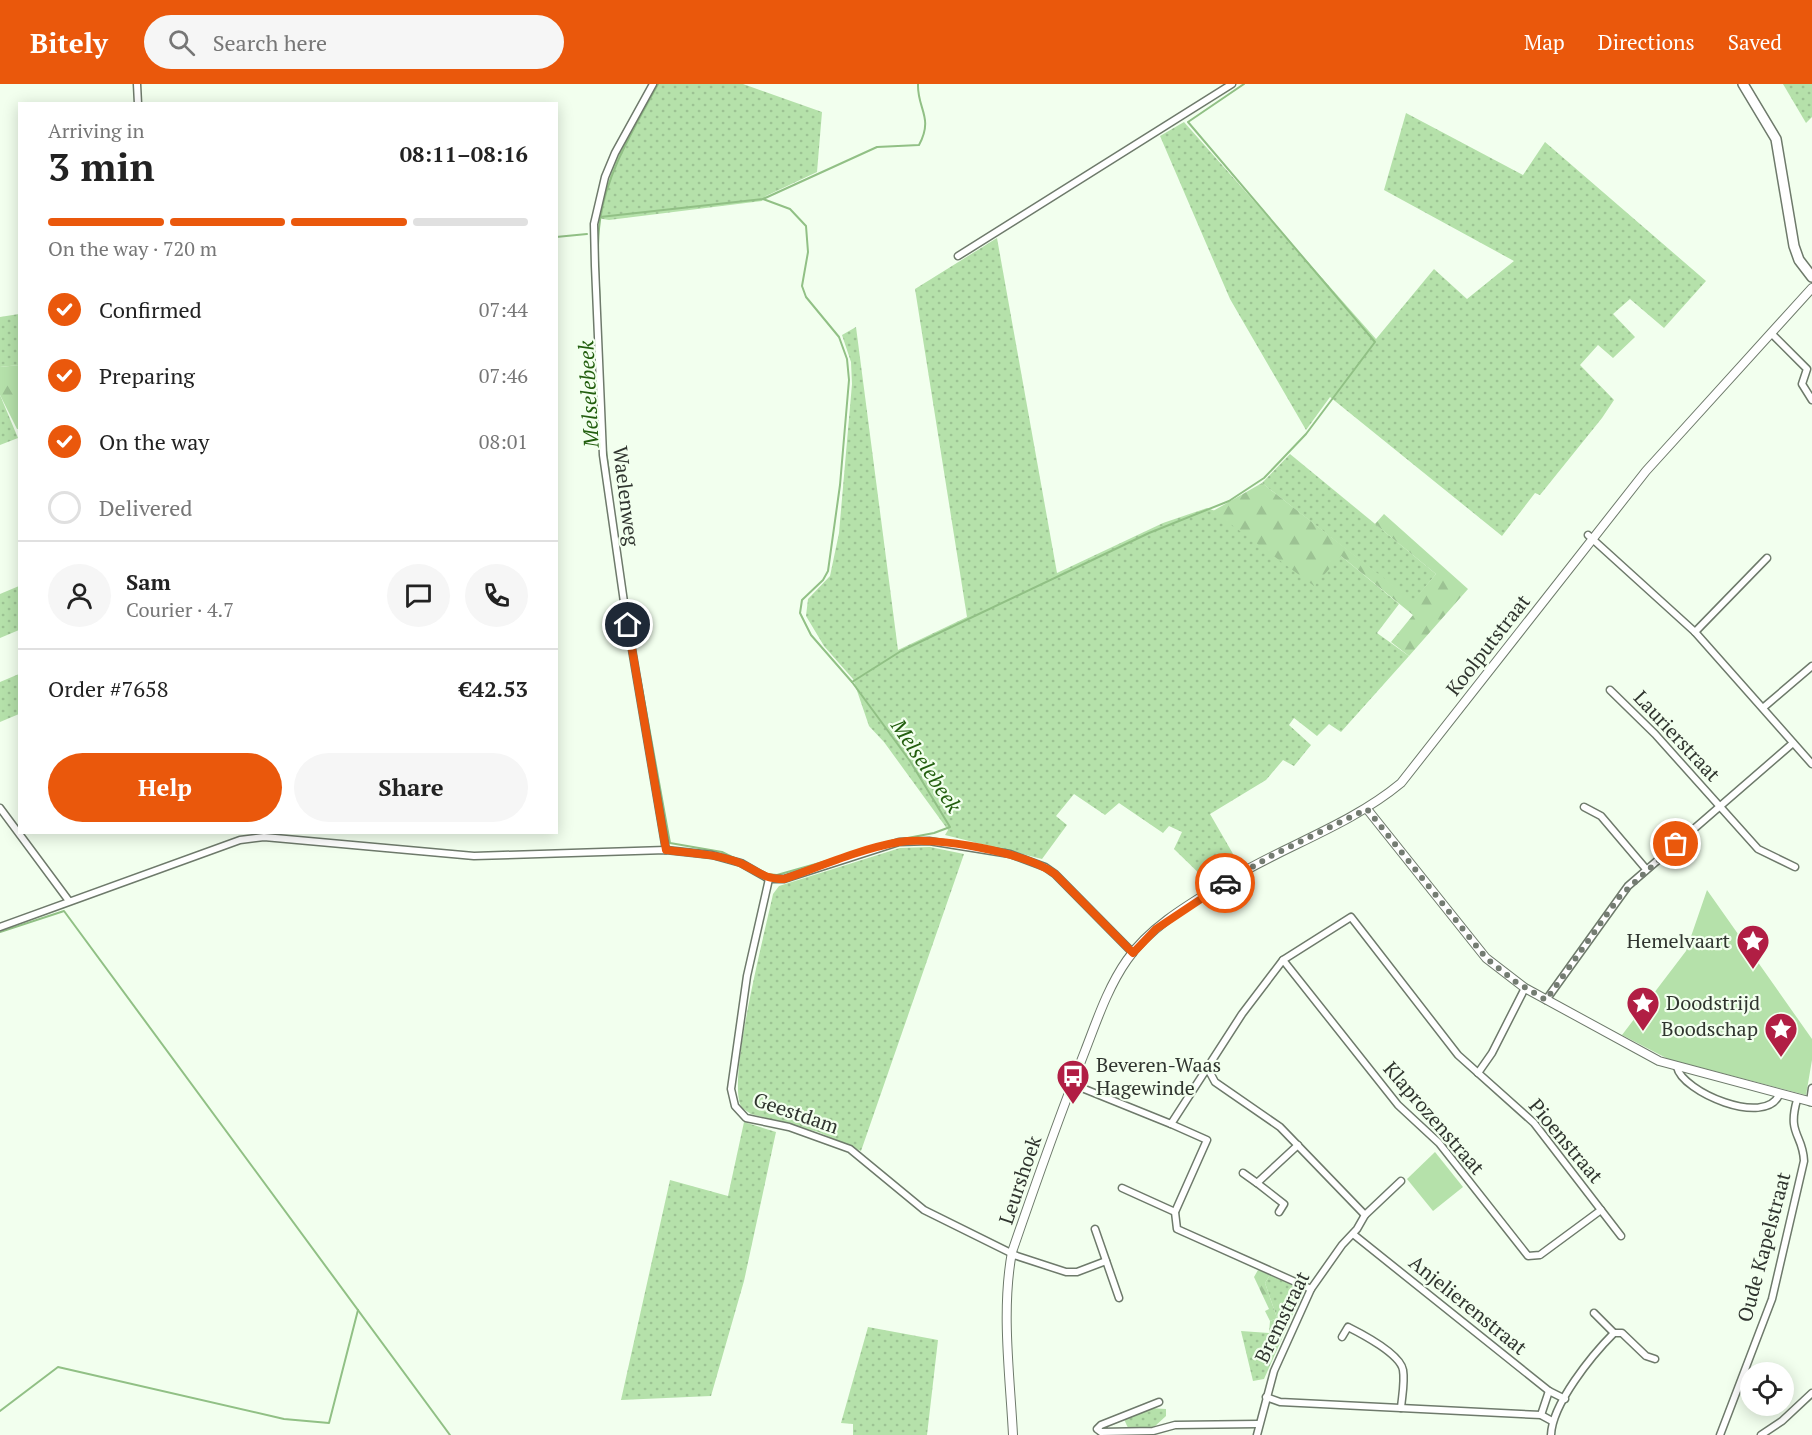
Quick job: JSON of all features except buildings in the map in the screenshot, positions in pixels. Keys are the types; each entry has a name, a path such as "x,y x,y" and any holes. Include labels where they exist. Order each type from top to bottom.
{"main road":[{"path":"1743,84 1776,139 1794,246 1799,260 1812,277"}],"street":[{"path":"137,84 138,102"},
{"name":"Waelenweg","path":"653,84 604,177 594,224 603,455 624,602 666,850"},
{"path":"958,256 1232,84"},
{"name":"Koolputstraat","path":"1133,953 1156,929 1232,878 1367,809 1401,783 1590,536 1812,288"},
{"path":"1771,333 1810,367 1802,384 1812,400"},
{"path":"1590,536 1695,632 1764,707 1812,764"},
{"path":"1695,632 1767,558"},
{"path":"1764,707 1812,666"},
{"name":"Laurierstraat","path":"1610,690 1655,734 1758,849 1795,867"},
{"name":"Laurierstraat","path":"1546,1000 1620,896 1646,869 1793,743"},
{"path":"0,807 18,832"},
{"path":"1584,807 1601,816 1646,869"},
{"path":"1367,809 1486,958 1525,988 1637,1052 1677,1067 1797,1100 1811,1102 1812,1088"},
{"path":"20,834 69,901"},
{"path":"238,834 240,840"},
{"path":"0,927 240,840 264,837 474,856 666,850 712,855 741,864 769,879 784,879 899,842 929,841 1010,855 1045,867 1055,874 1133,953"},
{"name":"Geestdam","path":"769,879 747,976 732,1089 735,1106 746,1118 789,1127 850,1149 924,1210 1030,1262 1066,1272 1077,1272 1106,1261"},
{"name":"Pioenstraat","path":"1283,960 1351,917 1458,1055 1534,1123 1621,1236"},
{"name":"Leurshoek","path":"1013,1435 1009,1344 1009,1276 1012,1252 1072,1084 1109,990 1133,953"},
{"path":"1171,1124 1242,1014 1283,960"},
{"name":"Klaprozenstraat","path":"1283,960 1398,1105 1439,1143 1528,1256 1540,1255 1601,1210"},
{"path":"1478,1073 1492,1053 1525,988"},
{"path":"1207,1067 1215,1082 1258,1109 1298,1145 1365,1215"},
{"path":"1677,1067 1681,1075 1693,1085 1736,1107 1760,1108 1774,1103 1779,1095"},
{"path":"1072,1084 1207,1140 1175,1212 1174,1223 1182,1232 1311,1289"},
{"name":"Oude Kapelstraat","path":"1720,1435 1772,1299 1804,1161 1803,1150 1794,1133 1793,1117 1797,1100"},
{"path":"1257,1183 1298,1145"},
{"path":"1243,1173 1284,1204 1279,1212"},
{"name":"Bremstraat","path":"1257,1435 1258,1424 1274,1371 1311,1289 1365,1215 1401,1181"},
{"path":"1122,1188 1175,1212"},
{"path":"1095,1229 1119,1298"},
{"name":"Anjelierenstraat","path":"1353,1234 1549,1391 1565,1399"},
{"path":"1594,1313 1614,1333 1622,1333 1646,1356 1655,1359"},
{"path":"1342,1337 1345,1326 1377,1344 1402,1366 1401,1408"},
{"path":"1551,1435 1552,1421 1584,1365 1614,1333"},
{"path":"1541,1415 1549,1391"},
{"path":"1761,1435 1782,1421 1812,1393"},
{"path":"1266,1397 1280,1402 1541,1415 1552,1421"},
{"path":"1159,1402 1101,1425 1097,1430 1101,1432 1144,1431 1175,1425 1258,1424"}],"green space":[{"path":"655,84 743,84 822,112 817,172 766,196 762,201 609,220 597,218 614,164"},
{"path":"1783,84 1812,84 1812,117 1806,123"},
{"path":"1406,113 1523,175 1545,142 1706,281 1664,328 1630,299 1613,314 1635,337 1613,358 1598,345 1580,365 1614,400 1540,495 1535,493 1502,536 1330,397 1306,430 1230,299 1160,136 1184,122 1376,339 1434,269 1467,299 1514,261 1384,190"},
{"path":"997,238 1057,573 1163,523 1207,508 1341,556 1399,604 1377,633 1409,656 1341,732 1329,724 1317,736 1294,718 1289,725 1311,745 1294,766 1283,760 1266,780 1210,814 1240,866 1209,883 1174,849 1182,832 1169,826 1163,833 1119,803 1105,815 1074,794 1056,816 1067,825 1042,859 945,835 948,830 884,742 869,726 853,679 824,646 806,616 808,599 830,576 839,533 852,384 851,362 842,335 856,327 898,650 967,617 915,289"},
{"path":"18,314 18,365 0,367 0,317"},
{"path":"18,365 18,429 0,395 0,367"},
{"path":"0,395 18,438 0,445"},
{"path":"1290,454 1436,574 1413,602 1262,483"},
{"path":"1262,483 1413,601 1436,574 1375,524 1384,514 1468,589 1409,656 1391,642 1413,615 1341,556 1314,586 1213,511"},
{"path":"18,586 18,630 0,638 0,594"},
{"path":"18,674 18,714 0,722 0,682"},
{"path":"930,847 964,854 861,1151 818,1132 751,1114 742,1108 738,1094 742,1039 773,894 779,886 900,848"},
{"path":"1707,890 1812,1039 1812,1060 1806,1095 1668,1059 1622,1035 1686,951"},
{"path":"744,1122 776,1132 744,1281 711,1396 621,1400 670,1180 728,1196"},
{"path":"1435,1152 1463,1187 1433,1211 1407,1179"},
{"path":"1258,1270 1270,1275 1265,1283 1277,1318 1270,1321 1265,1311 1269,1309 1254,1277"},
{"path":"1270,1275 1297,1287 1300,1298 1264,1379 1253,1381 1241,1331 1269,1333 1270,1321 1277,1318 1265,1283"},
{"path":"868,1327 938,1340 927,1435 853,1435 853,1424 841,1423"},
{"path":"1149,1408 1166,1409 1166,1416 1154,1427 1128,1428 1124,1419"}],"waterway":[{"name":"Melselebeek","path":"600,308 598,242 604,202 615,167 658,84"},
{"name":"Melselebeek","path":"600,217 763,199 877,147 919,145 925,120 918,84"},
{"path":"852,682 901,651 1149,533 1229,501 1264,478 1306,434 1375,342 1188,122 1244,84"},
{"name":"Melselebeek","path":"763,199 790,209 806,226 808,252 802,286 806,297 839,337 847,359 849,380 840,485 828,571 823,580 802,600 800,613 811,635 852,682 910,761 950,827 934,833 897,840"},
{"path":"558,237 587,234"},
{"name":"Melselebeek","path":"605,443 609,473"},
{"name":"Melselebeek","path":"640,677 670,843 722,852 767,874 777,875 872,848"},
{"path":"0,932 64,911 450,1435"},
{"path":"0,1411 58,1367 284,1419 329,1423 358,1310"}],"way so far":[{"path":"1225,883 1271,856 1367,809 1486,958 1516,982 1546,1000 1628,886 1676,844"}],"place":[{"name":"Hemelvaart","path":"1753,970"},
{"name":"Doodstrijd","path":"1643,1032"},
{"name":"Boodschap","path":"1781,1058"},
{"name":"Beveren-Waas Hagewinde","path":"1073,1105"}],"route":[{"path":"628,625 666,850 712,855 741,864 769,879 784,879 899,842 929,841 1010,855 1045,867 1055,874 1113,936 1133,953 1156,929 1225,883"}]}
